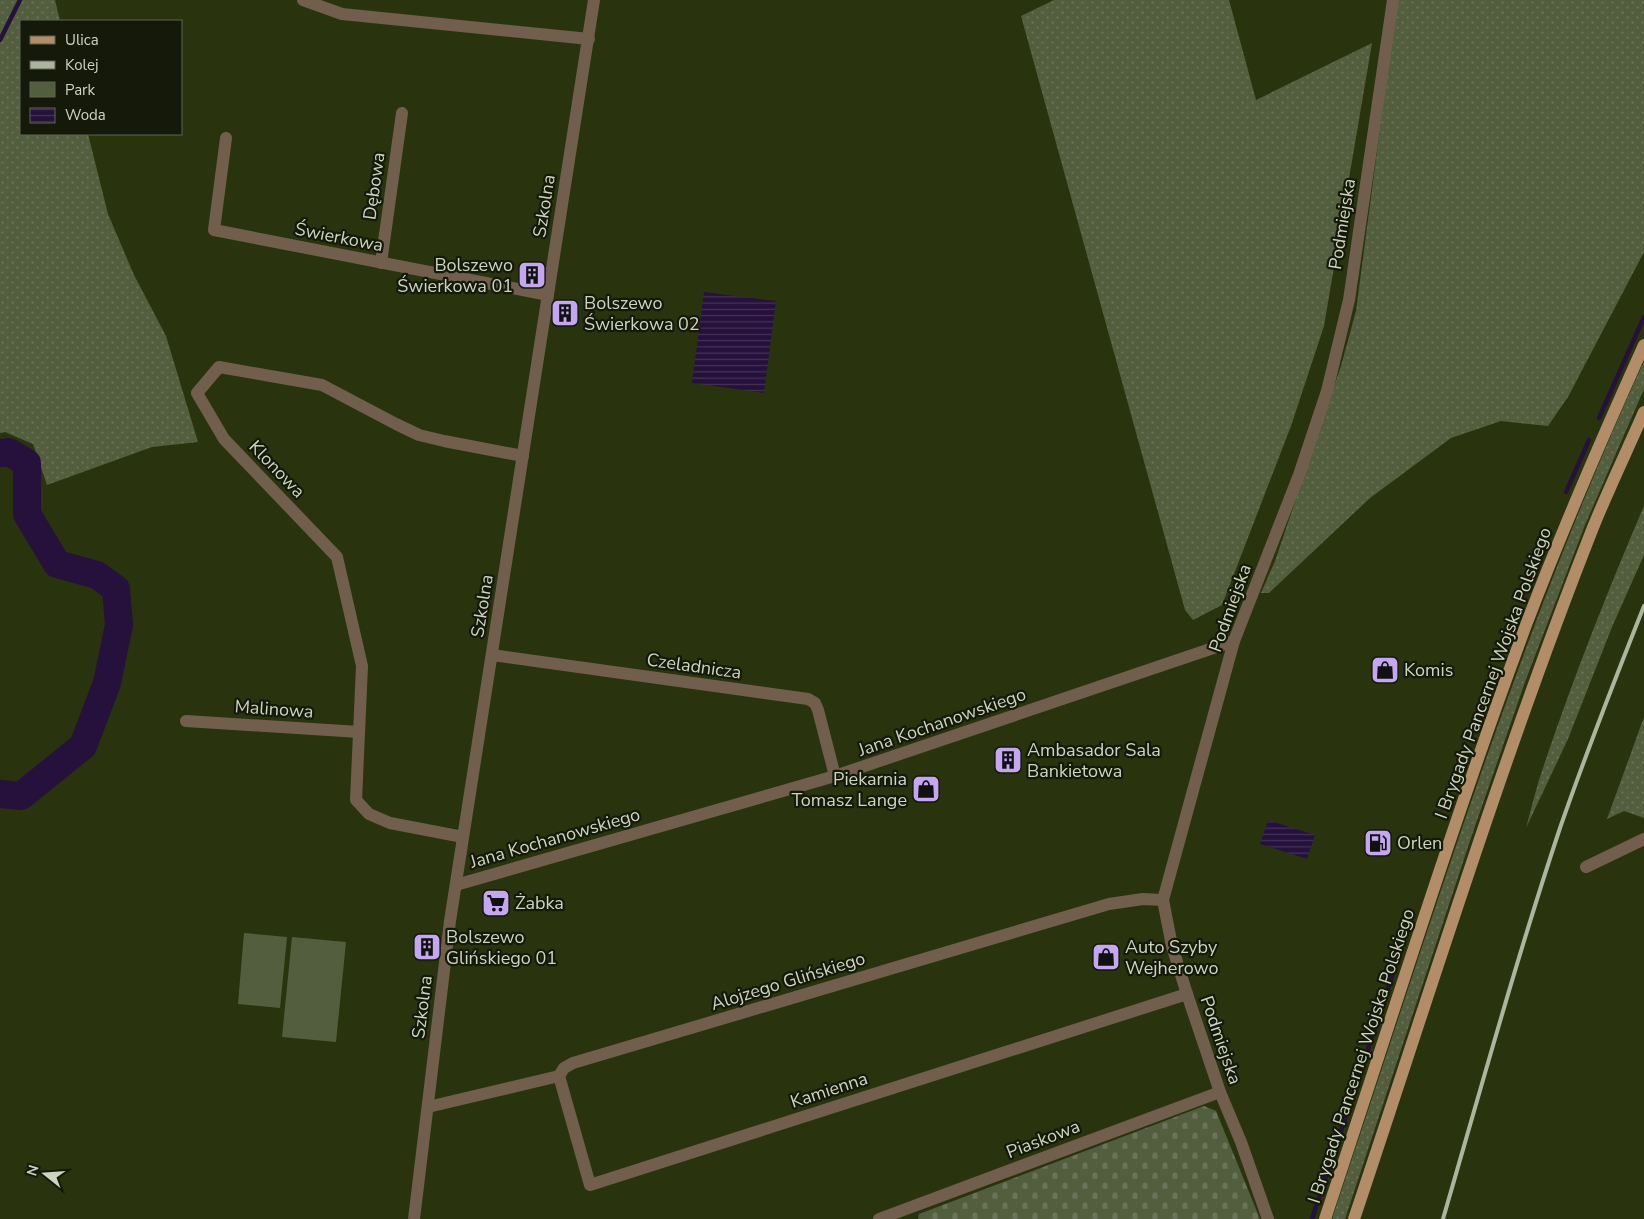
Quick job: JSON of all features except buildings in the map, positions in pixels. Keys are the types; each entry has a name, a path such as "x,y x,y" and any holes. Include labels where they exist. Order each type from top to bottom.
{"main road":[{"name":"I Brygady Pancernej Wojska Polskiego","path":"1325,1219 1482,748 1527,625 1574,506 1644,345"},
{"path":"1354,1219 1502,776 1547,648 1593,528 1644,412"}],"street":[{"path":"303,0 342,14 589,39"},
{"name":"Szkolna","path":"414,1219 450,921 594,0"},
{"name":"Podmiejska","path":"1268,1219 1242,1142 1220,1092 1187,994 1172,946 1163,900 1234,641 1299,475 1337,355 1349,300 1393,0"},
{"name":"Dębowa","path":"381,263 402,113"},
{"name":"Świerkowa","path":"226,138 214,230 548,295"},
{"name":"Klonowa","path":"463,837 390,823 369,814 356,800 362,666 337,558 224,439 197,393 219,367 322,385 419,434 444,441 523,456"},
{"name":"Jana Kochanowskiego","path":"456,885 835,776 1234,641"},
{"name":"Czeladnicza","path":"492,656 808,699 815,703 818,710 835,776"},
{"name":"Malinowa","path":"186,721 359,732"},
{"path":"1586,867 1644,839"},
{"name":"Alojzego Glińskiego","path":"428,1106 558,1076 564,1068 573,1063 1100,906 1143,899 1163,900"},
{"name":"Kamienna","path":"558,1076 590,1185 1187,994"},
{"name":"Piaskowa","path":"879,1219 1220,1092"}],"green space":[{"path":"0,0 55,0 60,20 20,20 20,135 88,135 108,214 134,275 166,336 198,442 152,447 47,485 33,444 5,432 0,433"},
{"path":"1054,0 1229,0 1256,100 1372,43 1324,326 1291,426 1222,605 1193,620 1185,610 1021,16"},
{"path":"1397,0 1644,0 1644,252 1568,397 1548,426 1501,421 1451,438 1370,498 1269,593 1261,593 1275,561 1341,366 1356,311"},
{"path":"1644,361 1644,389 1585,525 1525,682 1471,838 1345,1219 1332,1219 1440,894 1515,678 1555,571"},
{"path":"1644,506 1644,555 1612,627 1568,739 1526,828 1542,770 1568,698"},
{"path":"1644,717 1644,818 1624,811 1607,819"},
{"path":"244,933 287,937 280,1008 238,1004"},
{"path":"292,937 346,942 336,1042 282,1037"},
{"path":"1204,1106 1216,1111 1260,1219 918,1219 919,1214"}],"water":[{"path":"704,292 776,301 764,393 692,383"},
{"path":"1268,820 1315,835 1307,859 1260,844"}],"waterway":[{"path":"0,40 20,0"},
{"path":"1599,418 1644,317"},
{"path":"1566,492 1589,440"},
{"path":"0,453 9,452 27,463 27,514 57,564 97,575 116,589 119,625 107,683 83,746 21,796 0,794"},
{"path":"1312,1219 1395,967"}],"railway":[{"path":"1443,1219 1544,876 1580,772 1644,606"}],"place":[{"name":"Bolszewo Świerkowa 01","path":"532,275"},
{"name":"Bolszewo Świerkowa 02","path":"565,313"},
{"name":"Komis","path":"1385,670"},
{"name":"Ambasador Sala Bankietowa","path":"1008,760"},
{"name":"Piekarnia Tomasz Lange","path":"926,789"},
{"name":"Orlen","path":"1378,843"},
{"name":"Żabka","path":"496,903"},
{"name":"Bolszewo Glińskiego 01","path":"427,947"},
{"name":"Auto Szyby Wejherowo","path":"1106,957"}]}
